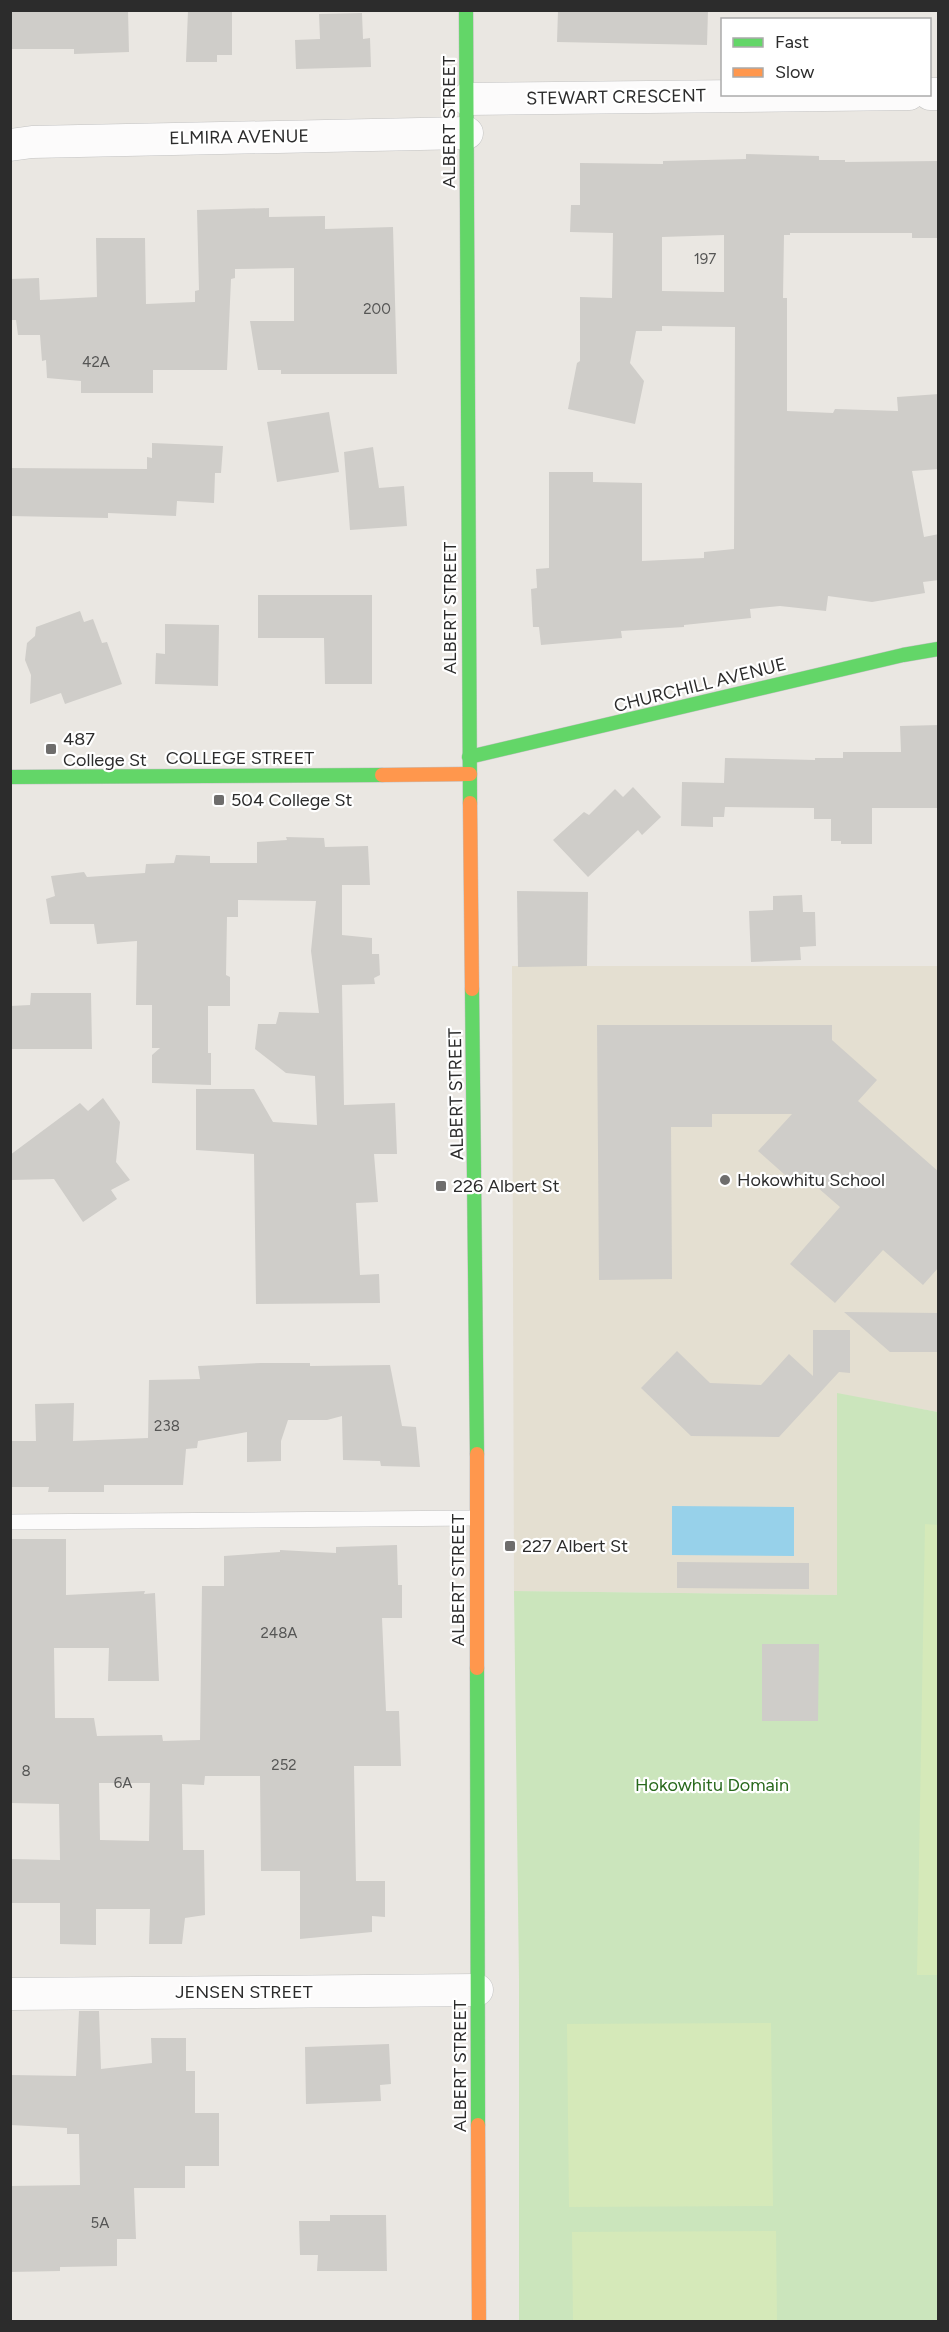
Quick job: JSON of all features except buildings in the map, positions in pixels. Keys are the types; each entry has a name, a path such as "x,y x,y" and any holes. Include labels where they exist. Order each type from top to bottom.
{"main road":[{"name":"ALBERT STREET","path":"466,10 469,757 476,1270 479,2322"},
{"name":"CHURCHILL AVENUE","path":"469,757 660,714 903,655 939,649"},
{"name":"COLLEGE STREET","path":"10,777 470,774"}],"street":[{"name":"STEWART CRESCENT","path":"467,99 732,96"},
{"name":"ELMIRA AVENUE","path":"10,145 67,141 467,133"},
{"name":"JENSEN STREET","path":"10,1994 477,1990"}],"lane":[{"path":"10,1522 476,1518"}],"shaded area":[{"name":"Hokowhitu School","path":"512,966 938,966 938,1412 837,1394 837,1595 514,1591"}],"green space":[{"name":"Hokowhitu Domain","path":"837,1393 938,1412 938,2321 519,2321 519,1980 514,1591 837,1595"},
{"path":"925,1524 938,1525 938,1975 917,1975"},
{"path":"771,2023 773,2206 569,2207 567,2024"},
{"path":"776,2231 777,2321 573,2321 572,2232"}],"water":[{"path":"672,1506 794,1507 794,1556 672,1555"}],"traffic: fast":[{"path":"466,10 470,803"},
{"path":"469,757 903,655 938,649"},
{"path":"10,777 382,775"},
{"path":"472,989 477,1454"},
{"path":"477,1668 478,2125"}],"traffic: slow":[{"path":"382,775 470,774"},
{"path":"470,803 472,989"},
{"path":"477,1454 477,1668"},
{"path":"478,2125 479,2322"}],"place":[{"name":"487 College St","path":"51,749"},
{"name":"504 College St","path":"219,800"},
{"name":"Hokowhitu School","path":"725,1180"},
{"name":"226 Albert St","path":"441,1186"},
{"name":"227 Albert St","path":"510,1546"}]}
